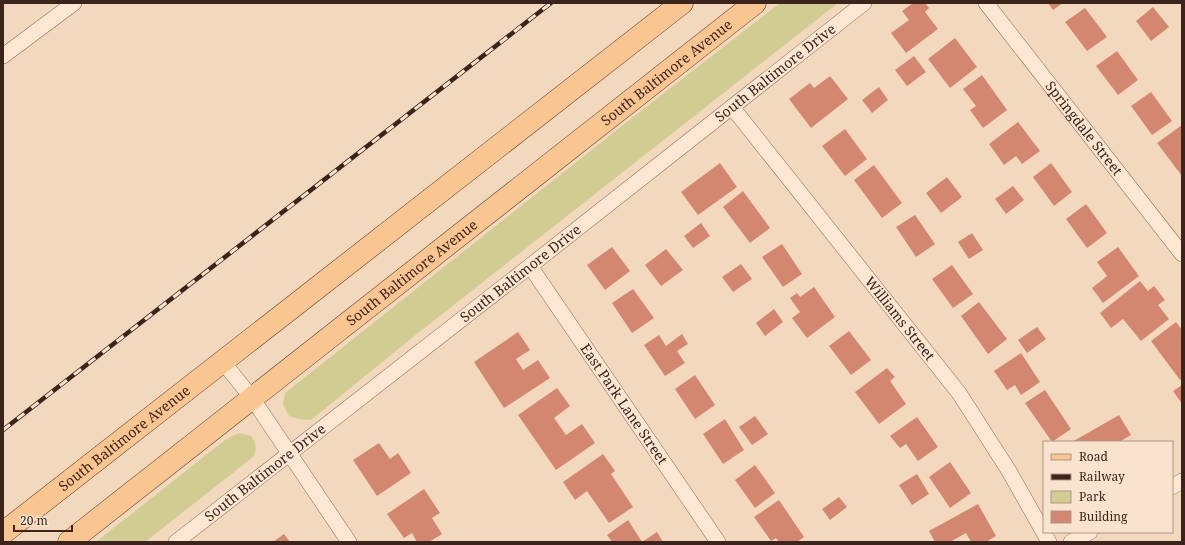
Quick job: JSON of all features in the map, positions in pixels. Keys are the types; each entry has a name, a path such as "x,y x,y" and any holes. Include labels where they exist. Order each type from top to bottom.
{"main road":[{"name":"South Baltimore Avenue","path":"3,533 682,3"},
{"name":"South Baltimore Avenue","path":"69,542 755,3"}],"street":[{"path":"3,56 74,3"},
{"name":"South Baltimore Drive","path":"176,542 864,3"},
{"name":"Springdale Street","path":"986,3 1182,254"},
{"name":"Williams Street","path":"732,107 958,393 1009,471 1043,531"},
{"name":"East Park Lane Street","path":"530,266 718,542"},
{"path":"223,362 252,398 349,542"},
{"path":"1173,486 1182,481"},
{"name":"Williams Street","path":"1044,533 1049,542"},
{"path":"1071,542 1088,533"}],"green space":[{"path":"780,3 838,3 413,337 311,420 298,419 289,416 283,404 285,393 628,121"},
{"path":"239,433 251,436 253,439 256,446 253,457 145,542 96,542 225,440"}],"building":[{"path":"913,3 925,3 929,8 925,12 938,29 906,53 891,33 909,20 902,11"},
{"path":"1048,3 1063,3 1053,10"},
{"path":"1153,7 1169,27 1151,41 1136,21"},
{"path":"1085,8 1107,37 1087,51 1065,22"},
{"path":"955,38 977,67 950,88 928,59"},
{"path":"1117,51 1138,80 1118,95 1096,66"},
{"path":"914,56 926,72 907,86 895,70"},
{"path":"982,75 1007,110 983,128 970,110 976,106 963,89"},
{"path":"830,76 848,99 811,128 789,99 810,83 814,88"},
{"path":"879,87 888,100 872,113 862,100"},
{"path":"1151,92 1172,121 1152,135 1131,106"},
{"path":"1018,122 1040,151 1022,164 1016,156 1004,165 989,144"},
{"path":"1182,125 1182,176 1157,143"},
{"path":"845,129 867,159 845,176 822,146"},
{"path":"720,163 737,187 698,215 681,192"},
{"path":"1051,163 1072,192 1054,206 1033,177"},
{"path":"874,165 902,203 882,218 854,180"},
{"path":"947,177 962,197 941,213 926,193"},
{"path":"1013,186 1024,200 1006,214 995,199"},
{"path":"743,191 770,228 750,243 723,207"},
{"path":"1086,204 1107,233 1087,248 1066,219"},
{"path":"915,215 935,244 916,257 896,227"},
{"path":"701,223 710,236 693,248 684,236"},
{"path":"972,233 983,250 969,259 958,242"},
{"path":"782,244 802,274 783,287 762,257"},
{"path":"612,247 630,271 605,290 587,265"},
{"path":"1118,247 1139,276 1103,303 1092,288 1107,276 1097,262"},
{"path":"666,249 683,270 661,286 645,265"},
{"path":"741,264 752,279 733,292 722,277"},
{"path":"952,265 973,294 953,308 932,279"},
{"path":"1140,281 1148,291 1154,286 1165,300 1158,305 1169,319 1141,341 1123,319 1111,328 1100,313"},
{"path":"814,287 835,317 807,338 792,318 800,312 790,298 797,293 800,297"},
{"path":"633,289 654,318 632,333 612,303"},
{"path":"979,302 1007,339 988,354 961,316"},
{"path":"774,309 783,322 765,336 756,323"},
{"path":"1176,322 1182,330 1182,378 1180,380 1151,341"},
{"path":"1037,327 1046,339 1027,353 1018,340"},
{"path":"849,331 871,360 851,375 829,346"},
{"path":"518,332 530,350 516,359 523,370 538,360 550,378 504,408 474,362"},
{"path":"682,334 688,344 677,351 685,363 665,376 644,345 659,335 666,346"},
{"path":"1021,353 1040,382 1021,395 1015,385 1007,390 994,371"},
{"path":"887,368 895,377 890,381 906,404 879,424 855,392"},
{"path":"695,375 715,405 695,419 675,389"},
{"path":"1182,385 1182,404 1173,391"},
{"path":"557,388 570,406 554,418 566,435 582,424 595,443 556,470 518,415"},
{"path":"1045,390 1071,429 1051,441 1025,403"},
{"path":"1119,415 1131,435 1121,441 1074,441"},
{"path":"755,416 768,434 752,445 739,427"},
{"path":"917,417 938,447 918,461 906,444 900,448 890,436"},
{"path":"725,419 744,450 723,464 703,434"},
{"path":"379,443 390,459 398,453 411,473 377,496 353,460"},
{"path":"603,454 615,471 611,474 633,507 609,523 587,491 575,500 563,482"},
{"path":"950,462 971,493 950,508 929,477"},
{"path":"755,465 775,493 755,508 735,480"},
{"path":"917,474 929,494 912,505 899,485"},
{"path":"424,489 440,513 432,518 442,534 429,542 417,542 412,533 404,538 387,514"},
{"path":"839,497 847,507 830,520 822,509"},
{"path":"779,500 804,537 797,542 779,542 776,538 771,541 754,517"},
{"path":"978,504 996,536 986,542 971,542 966,533 950,542 935,542 929,531"},
{"path":"628,520 642,542 612,542 607,535"},
{"path":"657,532 663,542 642,542"},
{"path":"284,534 290,542 273,542"}],"railway":[{"path":"3,430 551,3"}]}
